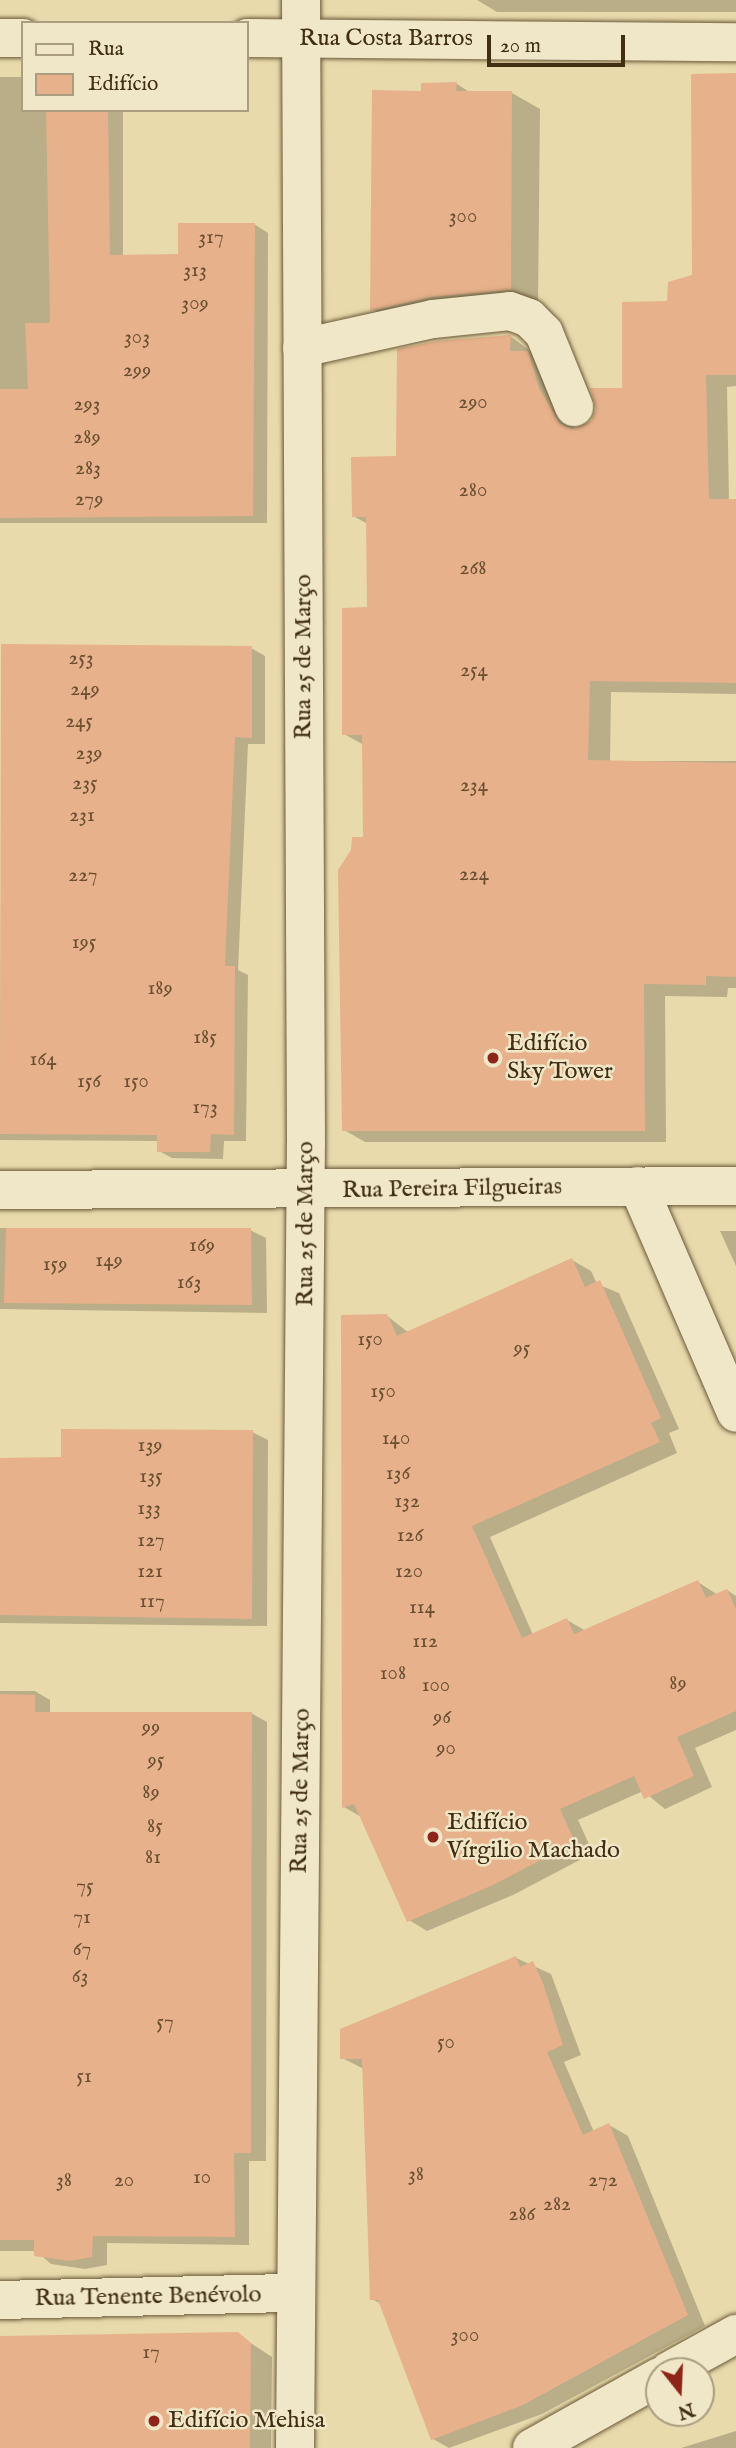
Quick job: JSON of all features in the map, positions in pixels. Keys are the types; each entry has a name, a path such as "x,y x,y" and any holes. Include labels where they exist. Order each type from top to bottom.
{"street":[{"name":"Rua 25 de Março","path":"295,2448 306,1191 301,0"},
{"path":"0,38 21,38"},
{"name":"Rua Costa Barros","path":"248,38 736,42"},
{"path":"302,348 433,319 510,312 529,318 544,333 574,407"},
{"path":"638,1186 736,1413"},
{"name":"Rua Pereira Filgueiras","path":"0,1190 306,1191 736,1186"},
{"name":"Rua Tenente Benévolo","path":"0,2300 296,2293"},
{"path":"694,2357 736,2334"},
{"path":"532,2448 645,2385"}],"building":[{"path":"736,73 736,375 706,375 709,499 736,499 736,683 590,681 588,760 736,763 736,977 706,976 706,985 644,984 645,1131 342,1131 338,870 351,850 352,837 363,837 362,735 342,735 342,608 367,607 366,517 352,517 351,457 396,456 397,349 437,341 511,335 510,351 528,351 539,388 560,424 572,429 591,421 596,409 590,388 622,388 622,302 667,301 668,282 692,275 691,74"},
{"path":"457,82 456,91 512,91 511,290 431,297 370,311 372,90 421,91 421,83"},
{"path":"46,112 108,112 110,255 178,254 178,223 255,223 253,516 0,518 0,389 28,389 25,323 50,323"},
{"path":"1,644 252,646 252,738 235,737 225,966 235,966 234,1135 211,1134 210,1152 157,1152 157,1135 0,1134"},
{"path":"6,1228 251,1228 252,1305 4,1303"},
{"path":"572,1258 585,1287 600,1280 661,1418 651,1423 660,1442 472,1526 522,1638 567,1618 574,1634 698,1580 706,1598 727,1589 736,1609 736,1711 677,1737 694,1776 644,1799 634,1776 560,1809 575,1842 493,1885 407,1922 354,1804 342,1808 341,1315 387,1314 397,1336"},
{"path":"61,1429 253,1430 252,1619 0,1615 0,1458 61,1457"},
{"path":"0,1694 35,1695 35,1712 252,1712 251,2153 234,2153 235,2237 93,2236 92,2257 69,2261 34,2256 34,2240 0,2240"},
{"path":"516,1956 520,1967 533,1961 543,1983 563,2045 547,2052 583,2135 609,2123 688,2315 523,2405 431,2440 378,2300 370,2300 362,2059 340,2059 340,2029"},
{"path":"238,2332 251,2343 250,2448 0,2448 0,2336"}],"place":[{"name":"Edifício Sky Tower","path":"493,1058"},
{"name":"Edifício Vírgilio Machado","path":"433,1837"},
{"name":"Edifício Mehisa","path":"154,2421"}]}
